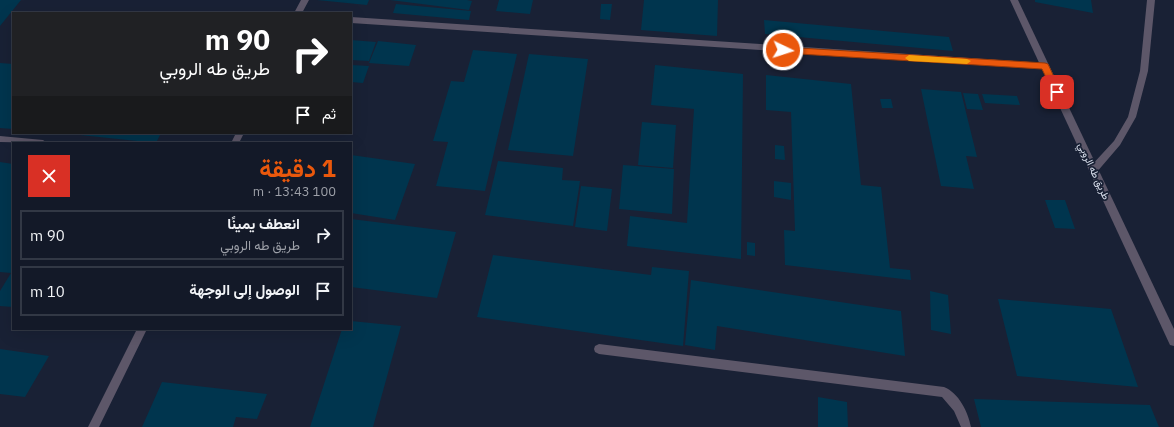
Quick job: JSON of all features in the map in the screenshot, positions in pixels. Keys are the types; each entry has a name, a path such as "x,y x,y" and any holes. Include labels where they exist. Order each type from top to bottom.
{"street":[{"name":"طريق طه الروبي","path":"1014,0 1174,341"}],"lane":[{"path":"299,12 305,0"},
{"path":"1093,170 1117,143 1132,117 1144,71 1151,0"},
{"path":"352,20 1045,66"},
{"path":"0,139 32,142"},
{"path":"93,427 142,330"},
{"path":"599,349 944,392 955,402 964,419 966,427"}],"building":[{"path":"0,0 21,0 0,26"},
{"path":"317,0 369,0 367,5"},
{"path":"390,0 467,0 472,1 469,10"},
{"path":"499,0 533,0 530,14 496,11"},
{"path":"644,0 718,0 717,36 641,30"},
{"path":"1035,0 1091,0 1093,13 1035,2"},
{"path":"396,4 471,11 469,20 393,13"},
{"path":"601,4 612,4 610,20 600,19"},
{"path":"764,20 949,37 953,51 765,34"},
{"path":"352,40 376,42 369,61 352,60"},
{"path":"378,41 416,45 409,66 369,63"},
{"path":"473,50 517,54 485,191 436,186 448,142 433,141 451,81 464,82"},
{"path":"529,54 588,59 573,156 508,150"},
{"path":"0,63 12,64 12,129 0,128"},
{"path":"352,65 369,66 363,83 352,82"},
{"path":"655,65 743,74 741,259 627,246 630,216 687,223 694,109 651,105"},
{"path":"766,75 851,84 861,185 881,187 890,268 910,270 911,280 785,265 784,230 795,231 791,112 766,110"},
{"path":"921,89 961,92 977,157 966,156 974,189 941,186"},
{"path":"963,93 978,94 983,110 967,109"},
{"path":"982,94 1017,96 1020,105 985,103"},
{"path":"880,99 891,99 893,108 882,108"},
{"path":"642,122 676,125 673,168 638,165"},
{"path":"70,134 160,134 156,142"},
{"path":"775,145 784,146 785,160 775,159"},
{"path":"352,155 415,164 395,220 352,213"},
{"path":"498,161 563,168 562,180 580,181 573,226 485,215"},
{"path":"0,162 12,164 12,307 0,306 0,291 11,273 0,272"},
{"path":"623,165 674,169 672,214 619,209"},
{"path":"774,181 791,183 791,200 774,197"},
{"path":"581,186 612,189 607,231 575,227"},
{"path":"1045,200 1065,200 1075,229 1055,228"},
{"path":"352,219 456,232 437,298 352,287"},
{"path":"747,242 755,243 755,256 747,255"},
{"path":"493,255 651,275 652,267 689,271 683,346 477,317"},
{"path":"691,280 901,311 905,356 717,326 715,350 685,345"},
{"path":"930,291 948,295 951,334 931,330"},
{"path":"998,299 1111,309 1138,387 1017,376"},
{"path":"352,321 401,326 373,427 310,427 342,330 352,330"},
{"path":"0,349 49,356 25,397 0,394"},
{"path":"162,382 267,394 257,419 236,417 233,427 142,427"},
{"path":"818,397 847,402 848,427 818,427"},
{"path":"974,399 1150,405 1159,427 981,427"}],"slow traffic":[{"path":"909,58 967,61"}],"route":[{"path":"783,50 1045,66 1057,92"}]}
